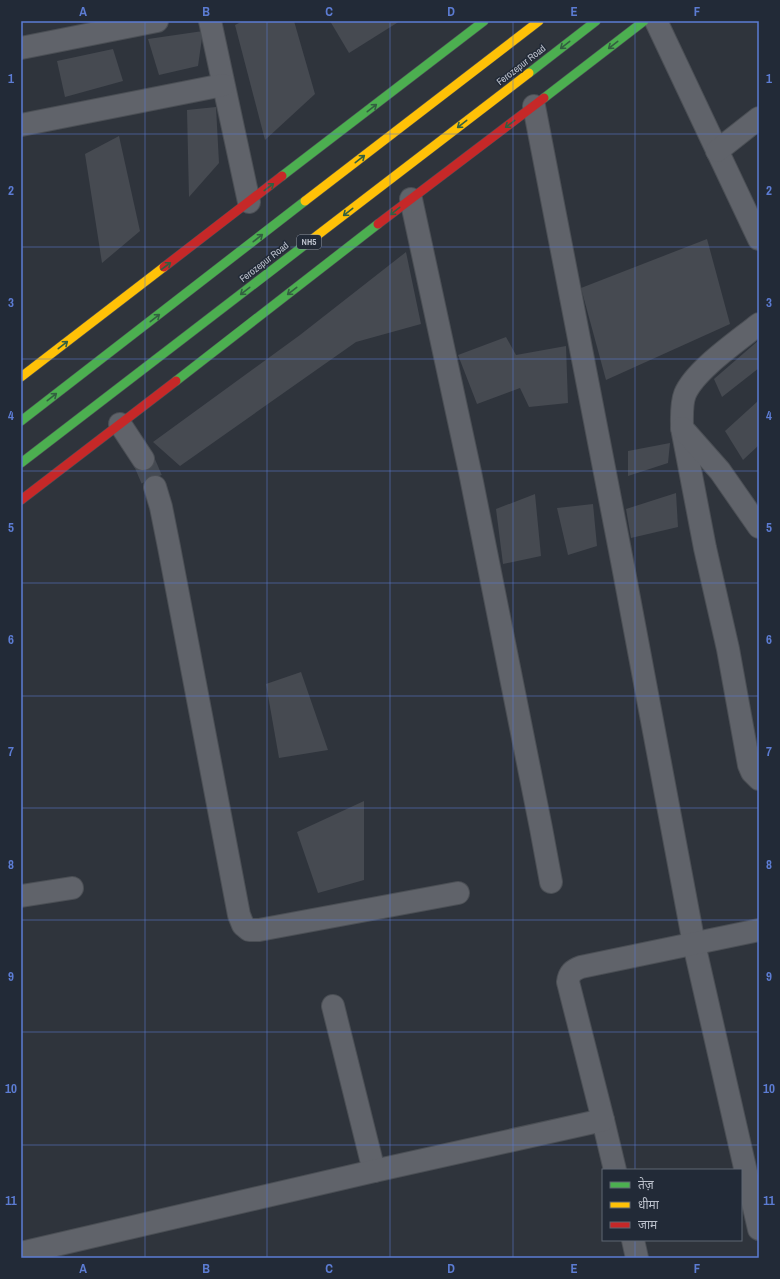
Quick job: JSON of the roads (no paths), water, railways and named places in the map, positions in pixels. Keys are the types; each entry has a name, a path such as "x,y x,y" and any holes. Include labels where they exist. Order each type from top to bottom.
{"main road":[{"path":"21,377 484,21"},
{"path":"21,421 539,21"},
{"name":"Ferozepur Road","path":"21,463 596,21"},
{"path":"21,500 644,21"}],"street":[{"path":"21,48 157,21"},
{"path":"210,21 249,202"},
{"path":"656,21 717,151 757,231"},
{"path":"21,125 223,86"},
{"path":"534,106 694,944 759,1229"},
{"path":"717,151 759,118"},
{"path":"411,199 470,472 551,882"},
{"path":"759,324 694,380 685,394 682,412 682,428 705,548 728,649 749,765 752,772 759,779"},
{"path":"120,424 143,459"},
{"path":"682,428 720,471 759,527"},
{"path":"155,487 168,540 239,915 243,925 249,930 259,930 458,894"},
{"path":"21,896 72,888"},
{"path":"616,1169 568,982 569,974 573,970 581,967 759,930"},
{"path":"333,1006 374,1171"},
{"path":"21,1253 82,1249 374,1171 603,1120"},
{"path":"633,1241 637,1258"}],"tunnel":[{"path":"143,459 155,487"}]}
